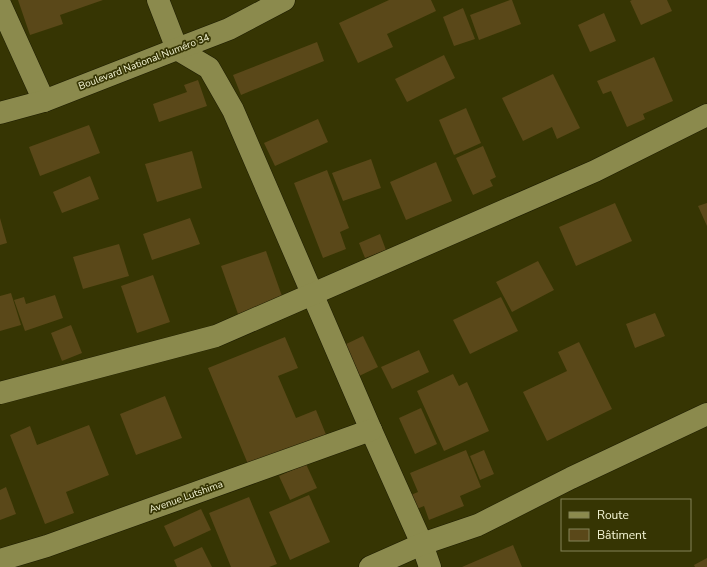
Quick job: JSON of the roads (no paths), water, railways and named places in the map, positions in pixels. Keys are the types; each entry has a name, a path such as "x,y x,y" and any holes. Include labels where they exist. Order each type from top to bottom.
{"street":[{"path":"158,0 177,49 209,68 233,110 371,430 422,544 430,567"},
{"name":"Boulevard National Numéro 34","path":"0,113 44,100 229,29 284,0"},
{"path":"0,4 44,100"},
{"path":"0,393 216,336 312,293 596,171 707,115"},
{"path":"370,567 422,544 478,525 571,478 707,414"},
{"name":"Avenue Lutshima","path":"0,560 47,546 371,430"}]}
